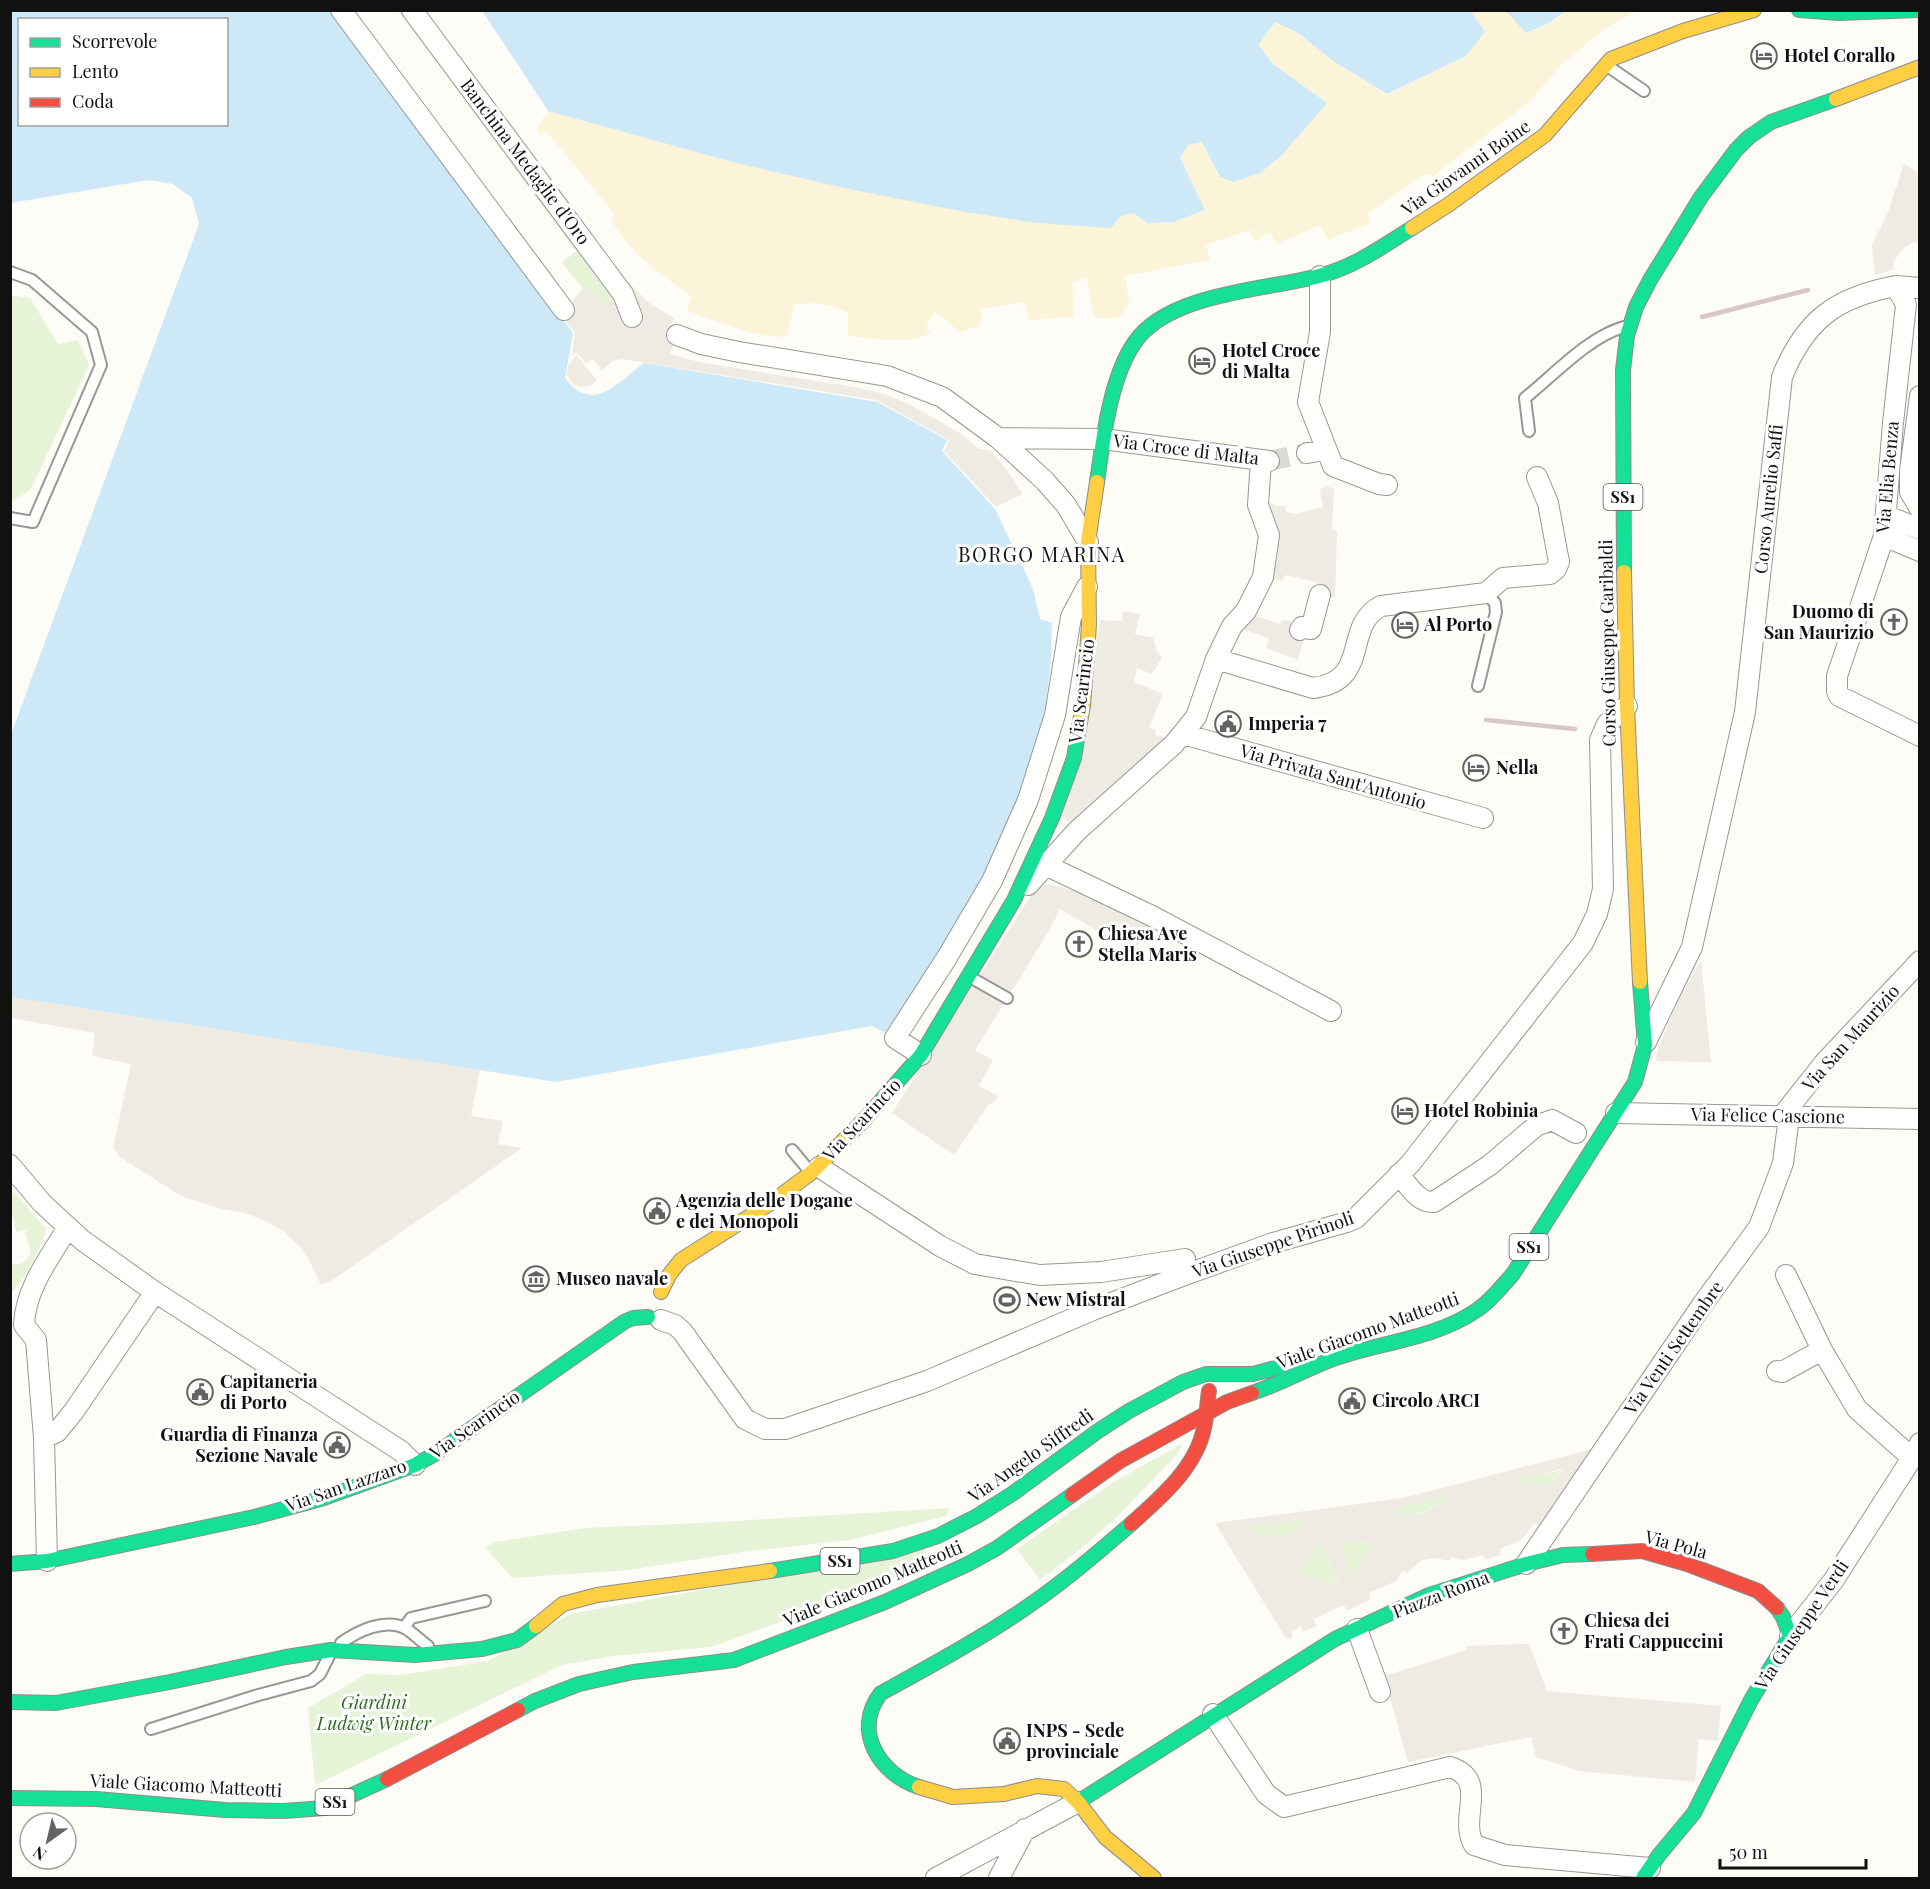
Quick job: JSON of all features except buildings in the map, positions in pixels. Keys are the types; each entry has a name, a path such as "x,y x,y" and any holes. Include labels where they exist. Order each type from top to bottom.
{"street":[{"path":"341,10 564,310"},
{"name":"Banchina Medaglie d'Oro","path":"412,10 623,294 632,317"},
{"name":"Via Giovanni Boine","path":"1346,266 1359,262 1448,205 1545,135 1611,60 1628,51 1683,31 1754,10"},
{"path":"1800,14 1918,10"},
{"name":"Corso Giuseppe Garibaldi","path":"1645,1045 1627,706 1623,370 1624,349 1629,326 1643,291 1691,213 1728,159 1752,134 1765,125 1790,114 1920,67"},
{"name":"Via Scarincio","path":"1040,862 1052,818 1074,758 1083,706 1089,625 1088,542 1103,439 1118,377 1134,343 1147,328 1166,314 1233,292 1320,276 1346,266"},
{"path":"1320,276 1320,332 1308,402 1322,456 1379,484 1387,484"},
{"name":"Corso Aurelio Saffi","path":"1645,1045 1692,946 1745,712 1782,377 1791,353 1808,329 1822,315 1868,293 1896,286 1920,288"},
{"name":"Via Elia Benza","path":"1896,286 1906,305 1893,423 1887,516 1884,536 1837,676 1837,692 1839,696 1920,736"},
{"path":"677,335 701,344 739,352 896,379 942,397 998,438 1052,489 1066,506 1088,542"},
{"path":"1920,396 1910,471 1910,492 1920,508"},
{"path":"998,438 1103,439"},
{"name":"Via Croce di Malta","path":"1103,439 1265,461 1258,505"},
{"path":"1216,659 1314,688 1323,687 1337,680 1351,667 1362,626 1372,611 1381,606 1486,593 1503,578 1550,574 1559,562 1548,503 1537,477"},
{"name":"Via Scarincio","path":"414,1465 435,1454 624,1322 658,1306 669,1275 681,1260 769,1204 815,1170 854,1132 921,1054 1014,900 1040,862 1174,744 1196,717 1216,659 1232,626 1246,611 1263,577 1269,535 1258,505"},
{"path":"1887,516 1920,529"},
{"path":"1884,536 1920,551"},
{"path":"921,1054 896,1038 992,881 1028,800 1055,715 1071,617 1088,585"},
{"path":"1300,630 1302,627 1311,629 1320,595"},
{"name":"Via Giuseppe Pirinoli","path":"658,1306 682,1331 745,1419 765,1429 785,1429 927,1381 1093,1310 1274,1243 1347,1222 1363,1213 1410,1164 1470,1091 1583,943 1591,929 1603,889 1600,740 1607,724 1627,706"},
{"name":"Via Privata Sant'Antonio","path":"1183,734 1483,818"},
{"path":"1052,818 1058,828 1064,832 1077,831"},
{"path":"1040,862 1152,916 1331,1011"},
{"name":"Via San Maurizio","path":"1786,1116 1826,1062 1920,961"},
{"name":"Viale Giacomo Matteotti","path":"10,1798 96,1799 225,1810 284,1811 324,1808 381,1782 535,1701 579,1684 633,1672 734,1660 875,1607 968,1564 996,1548 1120,1461 1227,1402 1270,1387 1333,1359 1445,1326 1485,1303 1512,1274 1616,1113 1635,1082 1645,1045"},
{"name":"Via Felice Cascione","path":"1616,1113 1920,1119"},
{"name":"Via Venti Settembre","path":"1526,1564 1702,1305 1759,1227 1783,1163 1786,1116"},
{"path":"1399,1174 1420,1199 1434,1202 1490,1165 1536,1126 1552,1120 1576,1133"},
{"name":"Via San Lazzaro","path":"10,1166 68,1229 155,1292 401,1451 414,1465 324,1498 254,1517 47,1561 10,1564"},
{"path":"815,1170 939,1246 975,1264 1040,1275 1059,1275 1101,1272 1185,1258"},
{"path":"47,1561 44,1438 36,1340 17,1326 27,1300 68,1229"},
{"path":"1786,1275 1822,1350 1857,1409 1916,1451"},
{"path":"44,1438 57,1432 74,1411 155,1292"},
{"path":"1777,1371 1782,1372 1822,1350"},
{"name":"Via Angelo Siffredi","path":"438,1654 482,1649 517,1640 528,1634 563,1604 588,1597 846,1560 893,1551 938,1536 977,1516 1012,1494 1098,1431 1129,1411 1183,1382 1210,1374 1253,1374 1288,1365 1333,1359"},
{"path":"1154,1878 1105,1837 1078,1802 1064,1789 1037,1786 1004,1794 952,1797 904,1782 883,1765 874,1752 870,1733 870,1713 881,1693 952,1654 1014,1616 1099,1552 1148,1509 1185,1470 1193,1458 1204,1430 1210,1374"},
{"path":"1207,1412 1226,1392 1253,1374"},
{"path":"1077,1491 1128,1446 1202,1403 1209,1391"},
{"name":"Via Giuseppe Verdi","path":"1213,1714 1266,1794 1284,1808 1450,1767 1460,1771 1468,1778 1472,1786 1469,1814 1470,1838 1474,1845 1505,1855 1647,1873 1694,1813 1751,1700 1790,1636 1833,1581 1916,1451"},
{"name":"Via Pola","path":"1526,1564 1563,1556 1642,1551 1687,1564 1758,1591 1772,1602 1783,1617 1790,1636"},
{"name":"Piazza Roma","path":"1078,1802 1298,1661 1357,1629 1429,1596 1526,1564"},
{"path":"1357,1629 1380,1692"},
{"name":"SS1","path":"10,1702 56,1703 331,1650 383,1654 438,1654"},
{"path":"936,1878 1078,1802"},
{"path":"999,1878 1025,1829"}],"lane":[{"path":"1606,65 1644,91"},
{"path":"10,272 32,280 92,332 101,365 33,522 10,518"},
{"path":"1529,432 1525,398 1577,354 1614,330 1629,326"},
{"path":"1478,686 1496,612 1495,603 1486,593"},
{"path":"968,975 1007,998"},
{"path":"792,1150 815,1170"},
{"path":"404,1628 411,1618 485,1601"},
{"path":"151,1729 311,1681 326,1664 331,1650 352,1635 369,1628 388,1624 404,1628 438,1654"}],"green space":[{"path":"577,251 593,274 613,296 612,302 605,302 590,294 577,282 562,262"},
{"path":"11,295 30,298 58,344 78,340 89,365 31,489 11,503"},
{"path":"11,1192 14,1192 46,1229 37,1254 27,1272 11,1292 11,1263 23,1263 31,1252 25,1230 16,1232"},
{"path":"1182,1444 1178,1453 1121,1513 1083,1547 1040,1580 1017,1549 1115,1481"},
{"path":"1562,1470 1550,1485 1512,1482 1514,1480"},
{"path":"1447,1495 1449,1499 1447,1501 1420,1513 1406,1515 1393,1511 1395,1508"},
{"path":"1508,1501 1539,1502 1522,1525"},
{"path":"1498,1505 1513,1530 1483,1529"},
{"path":"950,1508 946,1516 850,1540 742,1552 629,1570 512,1578 485,1547 496,1542 584,1528"},
{"path":"1308,1520 1306,1524 1282,1539 1252,1531 1253,1526"},
{"path":"1338,1541 1375,1543 1353,1576"},
{"path":"1322,1544 1338,1584 1295,1572"},
{"name":"Giardini Ludwig Winter","path":"925,1549 929,1560 805,1613 711,1647 613,1656 562,1665 315,1785 308,1708 366,1674 401,1675 488,1661 570,1614"}],"sand":[{"path":"1471,11 1506,11 1527,33 1550,23 1567,11 1636,11 1605,28 1562,64 1531,100 1433,176 1425,174 1367,214 1371,223 1327,240 1321,225 1276,244 1270,232 1255,242 1250,230 1206,245 1210,260 1125,276 1129,302 1119,318 1094,318 1087,278 1072,282 1074,317 1029,320 1025,302 982,309 979,326 960,332 935,312 926,326 930,332 922,337 890,340 848,336 848,313 828,305 809,303 794,305 787,336 776,337 737,328 687,311 692,296 658,272 626,242 611,219 615,215 547,132 540,135 537,127 548,111 736,163 1121,216 1132,213 1146,223 1173,222 1205,210 1180,158 1188,145 1202,142 1219,177 1234,182 1260,173 1282,155 1327,103 1273,64 1257,45 1275,23 1297,33 1333,61 1387,95 1466,56 1485,32"}],"shaded area":[{"path":"334,11 355,11 572,303 584,287 605,302 612,302 614,299 607,287 593,274 398,11 425,11 622,276 649,303 674,318 672,324 678,327 670,354 699,362 885,394 909,404 960,433 979,449 990,450 1023,494 996,507 944,451 949,440 876,400 622,359 613,361 602,370 592,359 587,364 576,352 572,356 575,333"},
{"path":"1904,164 1919,173 1919,243 1913,242 1902,250 1894,261 1893,270 1875,275 1872,245 1887,215"},
{"path":"576,355 597,380 590,386 574,385 567,376 568,366"},
{"path":"1334,488 1332,529 1337,531 1335,598 1323,597 1316,593 1317,582 1285,575 1284,581 1272,579 1277,537 1267,503 1286,506 1286,512 1295,514 1323,507 1320,489"},
{"path":"1123,611 1140,614 1135,634 1153,638 1162,658 1152,674 1137,668 1134,682 1163,694 1149,727 1156,730 1155,735 1169,739 1076,822 1069,822 1063,818 1100,620 1122,621"},
{"path":"1249,614 1280,624 1282,620 1291,621 1290,627 1305,632 1298,660 1266,648 1269,638 1235,627"},
{"path":"1049,884 1071,890 1076,889 1153,922 1134,952 1058,908 1059,912 1042,942 975,1050 993,1060 979,1086 998,1096 995,1102 988,1105 954,1155 892,1113 1032,894"},
{"path":"1701,961 1711,1062 1656,1061 1658,1049 1679,998"},
{"path":"11,997 480,1070 471,1116 503,1121 498,1144 522,1148 334,1279 321,1285 308,1258 283,1231 245,1213 221,1209 181,1196 120,1157 113,1148 131,1064 92,1056 95,1033 11,1018"},
{"path":"1593,1449 1540,1526 1535,1523 1521,1540 1500,1549 1501,1555 1485,1560 1484,1555 1463,1560 1451,1557 1449,1561 1436,1558 1422,1560 1407,1573 1403,1570 1396,1581 1369,1593 1371,1599 1347,1611 1344,1605 1314,1619 1316,1626 1304,1632 1301,1626 1291,1632 1293,1637 1287,1640 1215,1523 1403,1498","holes":["1561,1469 1562,1471 1550,1485 1512,1482","1446,1495 1449,1499 1420,1514 1398,1514 1393,1511 1396,1508","1306,1520 1308,1520 1306,1524 1282,1539 1252,1531 1253,1526","1339,1541 1374,1543 1353,1575","1322,1544 1337,1584 1296,1572"]},
{"path":"1529,1644 1547,1691 1721,1706 1718,1741 1699,1739 1695,1782 1579,1771 1536,1757 1531,1737 1408,1762 1384,1676 1467,1650 1466,1646"}],"water":[{"path":"1470,10 1485,32 1466,56 1387,94 1333,61 1298,33 1275,22 1258,45 1273,64 1327,103 1282,155 1260,173 1234,182 1220,177 1202,142 1188,145 1180,158 1205,210 1173,222 1147,223 1133,213 1121,216 1111,228 1037,223 965,212 844,188 736,163 548,111 482,11"},
{"path":"11,11 332,11 573,333 565,378 575,389 595,395 605,392 644,363 877,402 947,440 942,451 995,509 1033,589 1040,619 1052,623 1051,661 1045,710 1028,771 1001,842 982,882 933,964 885,1033 872,1026 556,1082 11,997 10,737 199,224 192,198 173,184 149,180 11,203"},
{"path":"1506,11 1566,11 1549,23 1526,33"}],"pier":[{"path":"479,10 482,11 524,74 548,111 547,113"}],"tunnel":[{"path":"1269,461 1307,453"}],"railway":[{"path":"1702,317 1808,290"},
{"path":"1486,720 1575,729"}],"traffic: fast":[{"path":"1799,10 1839,13 1918,10"},
{"path":"1624,572 1623,370 1627,336 1636,307 1701,197 1736,150 1749,137 1771,122 1836,99"},
{"path":"1097,482 1109,410 1119,373 1135,342 1150,326 1194,303 1332,272 1367,256 1412,228"},
{"path":"864,1120 921,1055 1014,900 1052,818 1074,758 1079,727"},
{"path":"1252,1393 1333,1359 1443,1328 1477,1310 1496,1293 1513,1274 1635,1082 1645,1045 1640,982"},
{"path":"10,1564 47,1561 254,1517 324,1498 415,1465 435,1454 624,1322 633,1318 648,1317"},
{"path":"770,1571 893,1551 938,1536 977,1516 1012,1494 1129,1411 1183,1382 1206,1374 1253,1374 1279,1367"},
{"path":"518,1710 579,1684 633,1672 734,1660 885,1602 968,1564 997,1548 1072,1495"},
{"path":"919,1787 892,1772 874,1749 869,1721 873,1707 881,1693 964,1647 1028,1607 1131,1524"},
{"path":"1078,1802 1335,1639 1429,1595 1526,1564 1563,1555 1592,1554"},
{"path":"1643,1878 1694,1813 1751,1700 1790,1636 1777,1608"},
{"path":"10,1702 56,1703 331,1650 415,1655 482,1649 517,1640 536,1626"},
{"path":"10,1798 96,1799 225,1810 284,1811 324,1808 387,1779"}],"traffic: slow":[{"path":"1412,228 1545,135 1611,59 1683,31 1754,10"},
{"path":"1836,99 1920,67"},
{"path":"1079,727 1083,706 1089,625 1088,542 1097,482"},
{"path":"1624,572 1627,706 1640,982"},
{"path":"661,1292 669,1275 681,1260 769,1204 811,1173 864,1120"},
{"path":"536,1626 563,1604 597,1595 770,1571"},
{"path":"919,1787 953,1797 1004,1794 1037,1786 1064,1789 1078,1802 1105,1837 1154,1878"}],"traffic: jam":[{"path":"1131,1524 1175,1481 1193,1456 1204,1428 1209,1391"},
{"path":"1072,1495 1120,1461 1227,1402 1252,1393"},
{"path":"1592,1554 1642,1551 1687,1564 1758,1591 1777,1608"},
{"path":"387,1779 518,1710"}],"place":[{"name":"Hotel Corallo","path":"1764,56"},
{"name":"Hotel Croce di Malta","path":"1202,361"},
{"name":"Duomo di San Maurizio","path":"1894,622"},
{"name":"Al Porto","path":"1405,625"},
{"name":"Imperia 7","path":"1228,724"},
{"name":"Nella","path":"1476,768"},
{"name":"Chiesa Ave Stella Maris","path":"1079,944"},
{"name":"Hotel Robinia","path":"1405,1111"},
{"name":"Agenzia delle Dogane e dei Monopoli","path":"657,1211"},
{"name":"Museo navale","path":"536,1279"},
{"name":"New Mistral","path":"1007,1300"},
{"name":"Capitaneria di Porto","path":"200,1392"},
{"name":"Circolo ARCI","path":"1352,1401"},
{"name":"Guardia di Finanza Sezione Navale","path":"337,1445"},
{"name":"Chiesa dei Frati Cappuccini","path":"1564,1631"},
{"name":"INPS - Sede provinciale","path":"1007,1741"}],"district":[{"name":"BORGO MARINA","path":"1042,555"}]}
